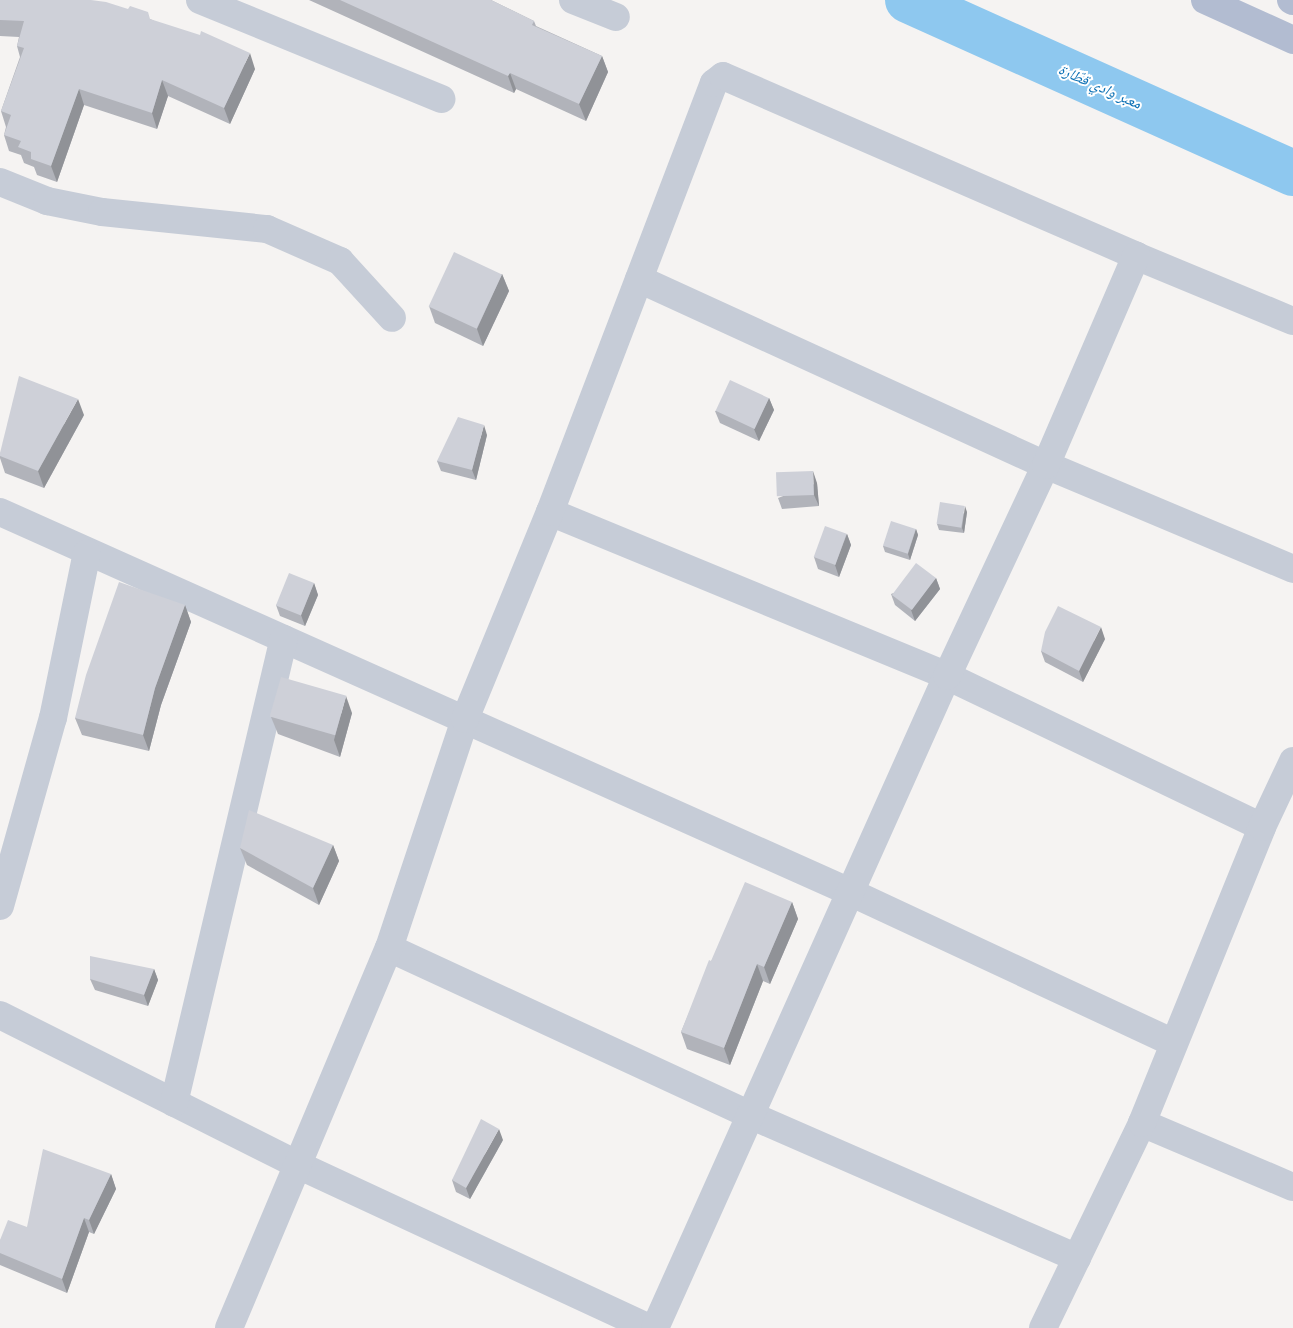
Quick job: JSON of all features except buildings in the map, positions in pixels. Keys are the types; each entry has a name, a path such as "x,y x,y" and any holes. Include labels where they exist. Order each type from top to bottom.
{"main road":[{"path":"1205,0 1293,40"}],"street":[{"path":"200,0 441,99"},
{"path":"573,0 616,17"},
{"path":"229,1328 389,948 465,719 550,512 714,82 723,76 1136,256 1293,321"},
{"path":"0,182 47,201 102,212 267,229 340,260 392,318"},
{"path":"655,1328 852,893 947,676 1046,465 1136,256"},
{"path":"639,279 1046,465 1293,569"},
{"path":"0,512 87,553 465,719 852,893 1174,1043"},
{"path":"550,512 947,676 1262,828"},
{"path":"0,906 53,718 87,553"},
{"path":"174,1103 284,639"},
{"path":"1043,1328 1142,1123 1262,828 1293,761"},
{"path":"389,948 750,1116 1076,1258"},
{"path":"0,1015 298,1165 649,1328"},
{"path":"1142,1123 1293,1187"}],"waterway":[{"name":"معبر وادي قطّارة","path":"908,0 1293,173"}]}
